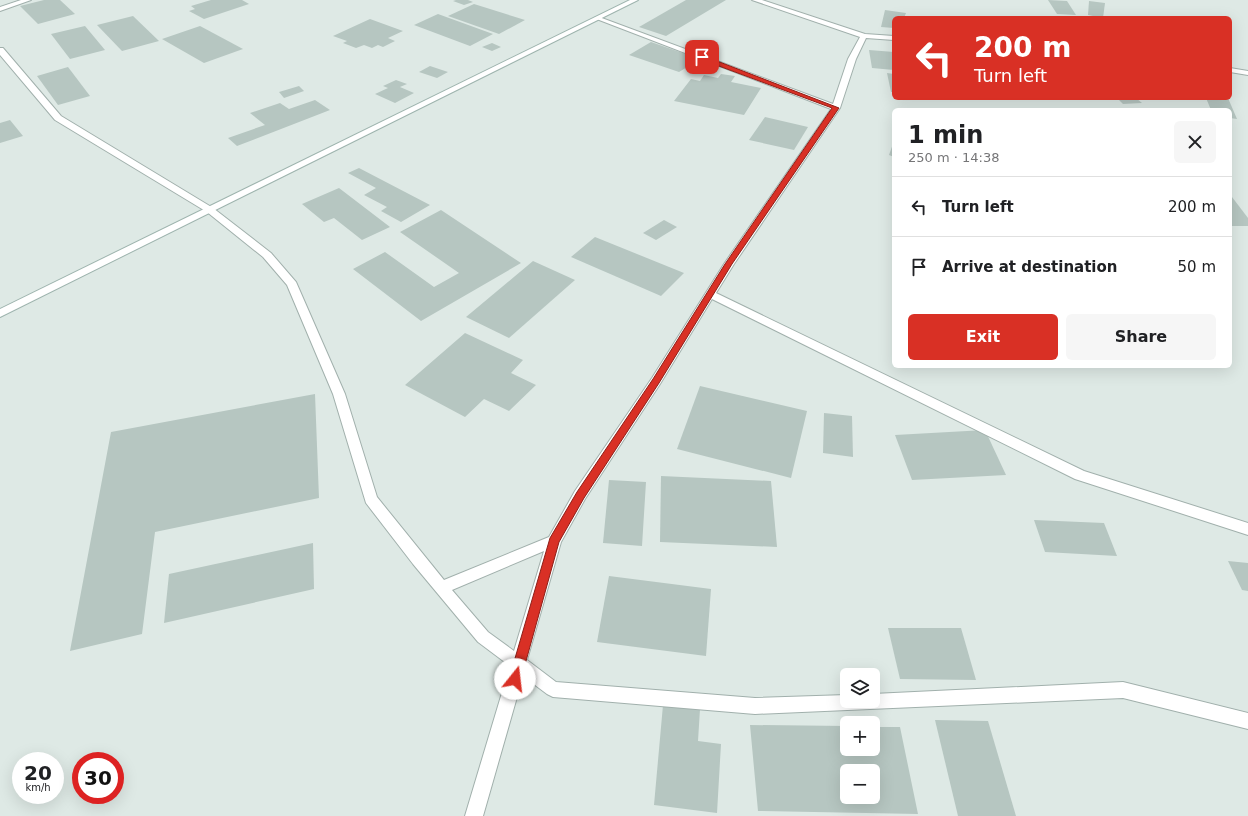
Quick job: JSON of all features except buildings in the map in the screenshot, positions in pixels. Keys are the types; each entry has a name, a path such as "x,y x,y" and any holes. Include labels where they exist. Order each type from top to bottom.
{"street":[{"path":"0,9 28,0"},
{"path":"0,313 635,0"},
{"path":"754,0 864,36 892,38"},
{"path":"597,18 836,108"},
{"path":"474,816 554,541 580,495 656,381 728,264 836,108 852,59 864,36"},
{"path":"0,50 58,118 210,210 267,255 292,284 339,394 371,498 418,560 483,637 553,689 755,706 908,701 1123,690 1248,721"},
{"path":"1232,70 1248,73"},
{"path":"710,294 1080,475 1248,529"},
{"path":"441,588 554,541"}],"route":[{"path":"515,679 554,541 580,495 656,381 728,264 836,108 702,57"}]}
